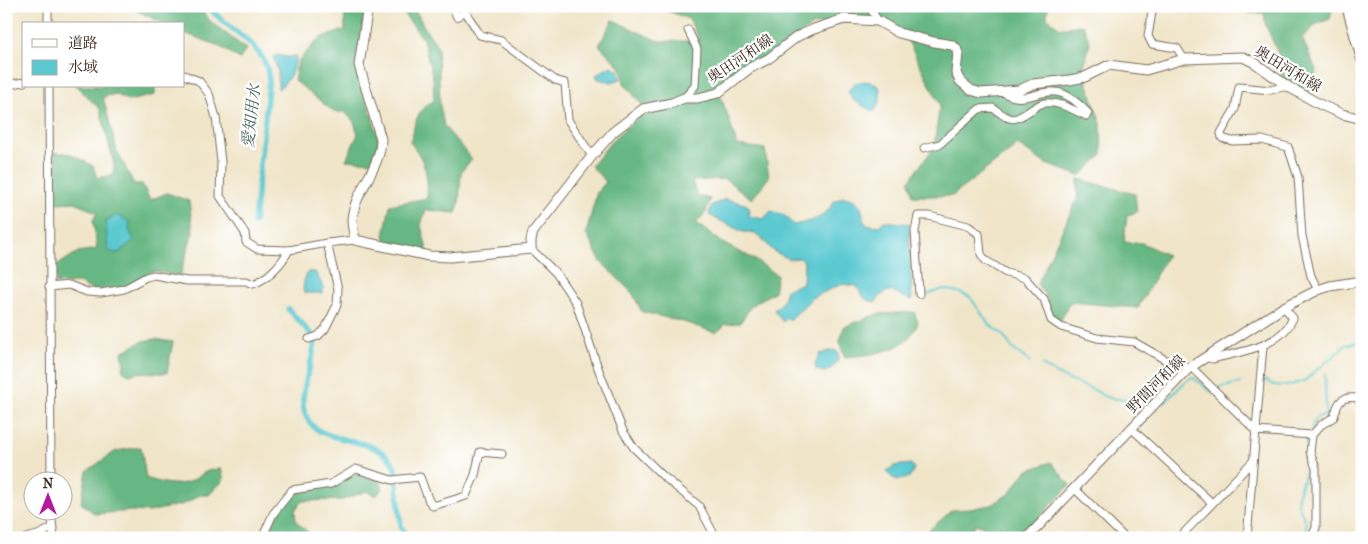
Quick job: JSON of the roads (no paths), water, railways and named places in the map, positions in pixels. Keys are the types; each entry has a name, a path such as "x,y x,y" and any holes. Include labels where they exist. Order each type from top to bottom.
{"highway":[{"path":"1347,6 1362,59"},
{"path":"1355,6 1362,31"}],"main road":[{"path":"368,6 359,65 381,140 381,150 378,160 355,203 352,222 355,240 429,256 450,257 532,249"},
{"name":"奥田河和線","path":"532,249 531,240 533,232 612,132 644,109 672,103 684,98 698,98 718,93 750,68 768,59 798,36 844,19 878,21 898,32 952,45 958,53 956,73 960,81 971,90 981,93 1018,90 1033,84 1085,77 1109,65 1146,70 1184,59 1243,57 1256,63 1287,86 1321,105 1342,114 1362,119"},
{"name":"野間河和線","path":"1027,538 1189,368 1284,308 1318,290 1330,286 1362,281"}],"street":[{"path":"48,6 48,22"},
{"path":"452,6 457,17 465,9 480,35 501,40 555,80 565,83 568,120 592,156"},
{"path":"869,6 878,21"},
{"path":"1153,6 1148,36 1152,44 1177,48 1184,59"},
{"path":"684,98 695,86 697,49 688,30"},
{"path":"185,75 199,81 209,94 216,117 221,162 220,196 245,233 246,242 257,249 288,250 327,242 355,240"},
{"path":"6,85 22,82"},
{"path":"1287,86 1271,90 1239,88 1234,109 1221,133 1222,138 1232,141 1262,140 1288,148 1298,176 1302,236 1311,276 1318,290"},
{"path":"49,88 51,472"},
{"path":"924,148 940,144 979,109 993,108 1007,118 1018,120 1041,104 1054,103 1073,109 1086,116 1088,113 1062,92 1053,91 1028,98 1006,95 1002,91"},
{"path":"919,294 915,231 918,216 929,216 968,226 979,234 981,254 985,260 1006,273 1025,278 1044,299 1051,320 1061,327 1097,338 1134,342 1164,359 1193,369 1256,430 1312,435"},
{"path":"309,339 318,336 325,329 337,305 338,289 327,242"},
{"path":"532,249 556,273 576,303 598,368 624,431 634,448 663,476 699,506 716,538"},
{"path":"50,287 69,285 92,293 115,292 154,275 187,281 246,282 253,284 276,268 288,250"},
{"path":"1204,357 1213,359 1263,346 1289,328 1293,318 1284,308"},
{"path":"1247,538 1263,346"},
{"path":"1311,538 1316,528 1316,468 1310,452 1312,435 1321,425 1334,417 1338,403 1347,397 1358,398 1362,406"},
{"path":"1131,428 1212,503"},
{"path":"262,538 274,514 292,490 331,484 356,469 392,480 420,477 429,501 433,506 439,505 466,496 475,475 480,452 502,454"},
{"path":"1178,538 1253,461"},
{"path":"1074,488 1126,538"},
{"path":"52,522 54,538"},
{"path":"26,538 38,535 52,528"}],"water":[{"path":"278,55 296,56 290,75 278,89 278,71 273,57"},
{"path":"611,66 618,70 621,79 612,82 598,79 596,75"},
{"path":"865,81 874,83 880,88 880,102 874,112 853,100 848,91 855,83"},
{"path":"843,197 850,198 858,203 862,209 865,224 879,226 884,221 909,224 912,300 890,291 886,292 876,302 864,297 857,286 842,284 813,297 790,320 788,317 783,322 774,310 782,303 786,290 803,283 804,261 800,258 789,259 773,251 760,236 750,232 743,232 709,215 711,206 725,199 745,204 749,207 749,216 763,219 771,211 784,215 794,225 822,216 833,202"},
{"path":"117,215 130,222 129,230 134,240 118,253 108,251 106,221"},
{"path":"308,272 315,272 324,288 322,293 305,293 303,290 305,276"},
{"path":"833,350 838,352 836,364 825,372 816,370 815,364 820,354"},
{"path":"911,464 914,468 911,476 904,479 894,479 887,471 894,466"}],"waterway":[{"name":"愛知用水","path":"208,6 254,46 265,63 268,72 269,79 254,223"},
{"path":"922,296 944,289 970,297 989,324 1002,334 1013,349 1030,362"},
{"name":"愛知用水","path":"288,309 313,336 315,342 303,397 307,419 316,429 329,435 373,447 385,455 395,467 401,526 407,538"},
{"path":"1265,380 1273,385 1287,386 1304,381 1346,345 1362,341"},
{"path":"1042,365 1060,376 1106,397 1123,399 1153,398"},
{"path":"1311,430 1316,417 1326,415 1325,373"},
{"path":"1164,403 1192,377 1213,393"},
{"path":"1217,388 1240,383"},
{"path":"1301,538 1305,532 1306,523 1299,507 1298,497 1308,463 1305,440"}]}
